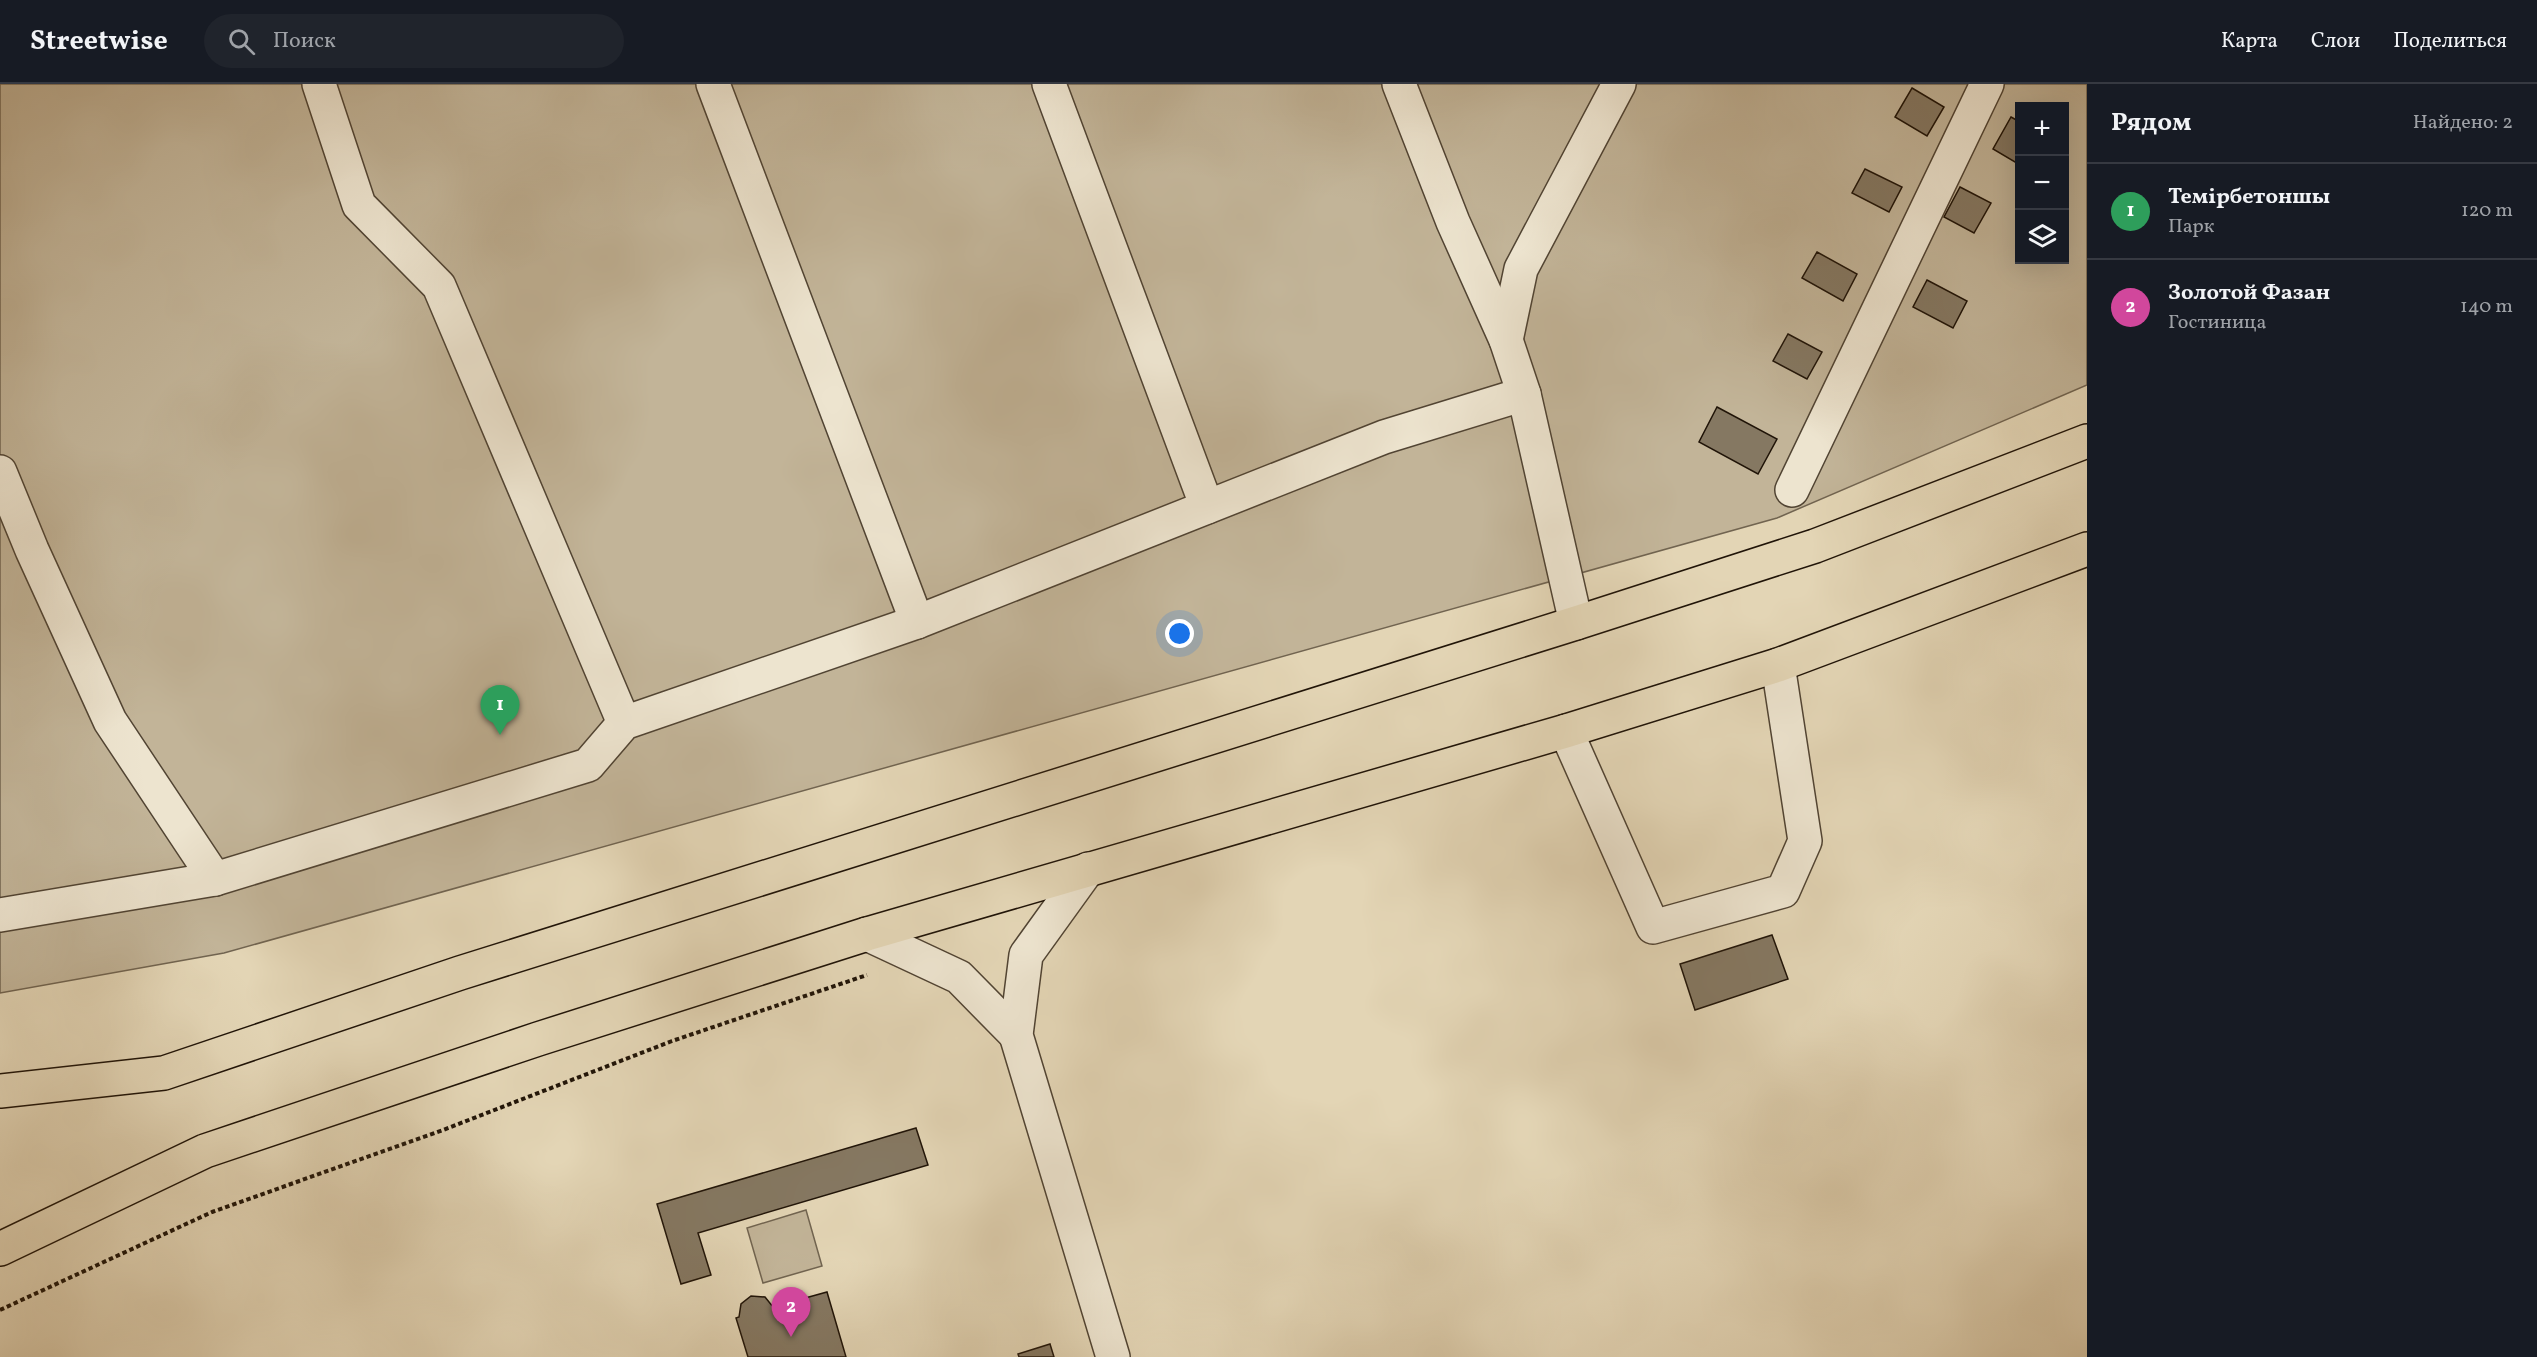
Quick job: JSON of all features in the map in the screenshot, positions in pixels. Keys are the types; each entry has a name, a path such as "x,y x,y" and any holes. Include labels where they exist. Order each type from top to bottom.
{"highway":[{"path":"0,1091 164,1073 460,973 1576,624 1815,546 2087,441"},
{"path":"0,1249 205,1151 527,1042 867,934 1566,731 1778,665 2087,549"}],"street":[{"path":"320,84 359,205 439,286 624,723"},
{"path":"713,84 917,622"},
{"path":"1049,84 1207,507"},
{"path":"1399,84 1453,222 1506,340 1524,394 1576,624"},
{"path":"1506,340 1521,269 1619,84"},
{"path":"1792,490 1987,84"},
{"path":"0,915 215,879 588,765 624,723 917,622 1384,437 1524,394"},
{"path":"0,472 32,550 110,721 215,879"},
{"path":"1566,731 1653,927 1783,891 1805,841 1778,665"},
{"path":"1088,869 1026,955 1016,1035 1113,1357"},
{"path":"867,934 959,977 1016,1035"}],"shaded area":[{"path":"0,84 2087,84 2087,385 1777,518 224,953 0,993"},
{"path":"806,1210 822,1266 763,1283 747,1228"}],"building":[{"path":"1912,88 1944,107 1927,136 1895,117"},
{"path":"2011,117 2015,119 2015,162 1993,149"},
{"path":"1865,169 1902,187 1889,212 1852,193"},
{"path":"1960,187 1991,203 1974,233 1944,217"},
{"path":"1817,252 1857,274 1843,301 1802,278"},
{"path":"1927,280 1967,301 1953,328 1913,307"},
{"path":"1788,334 1822,352 1807,379 1773,361"},
{"path":"1717,407 1777,439 1758,474 1699,442"},
{"path":"1772,935 1788,979 1695,1010 1680,964"},
{"path":"916,1128 928,1165 698,1233 711,1275 681,1284 657,1204"},
{"path":"827,1292 846,1357 748,1357 736,1318 739,1317 741,1304 751,1296 765,1297 773,1307"},
{"path":"1050,1344 1054,1357 1019,1357 1018,1354"}],"place":[{"name":"Темірбетоншы","path":"500,735"},
{"name":"Золотой Фазан","path":"791,1337"}]}
